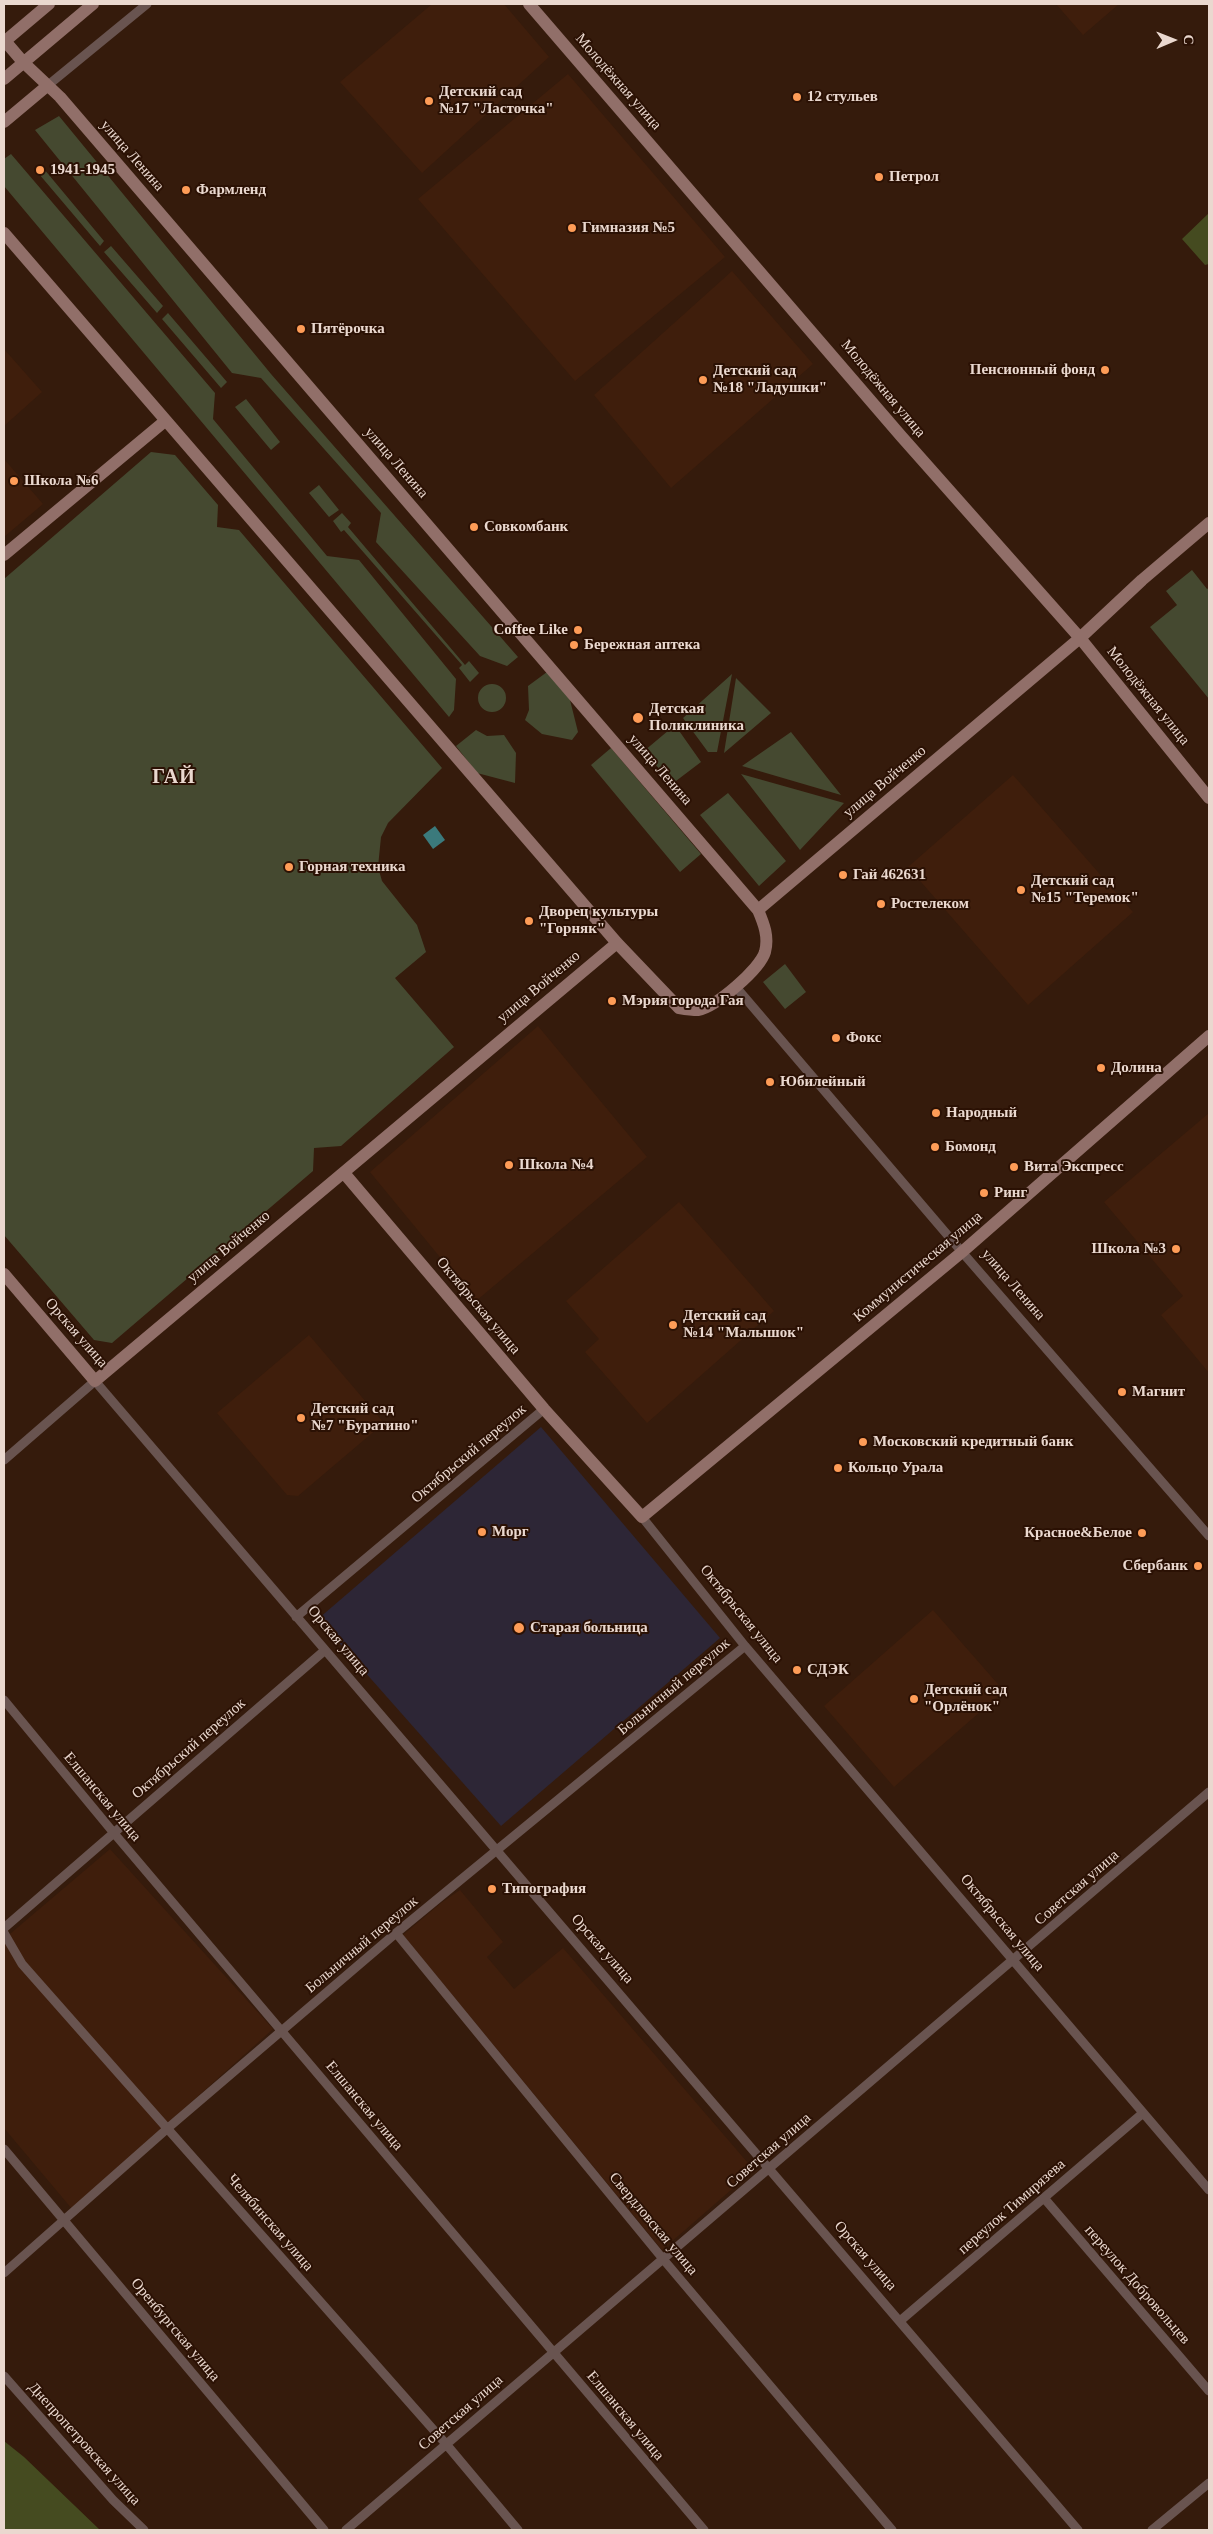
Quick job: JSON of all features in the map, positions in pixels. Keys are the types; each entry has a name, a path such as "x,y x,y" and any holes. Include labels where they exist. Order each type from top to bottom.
{"main road":[{"path":"4,40 49,4"},
{"path":"4,79 92,4"},
{"name":"Молодёжная улица","path":"529,4 901,436 1080,638 1209,798"},
{"name":"улица Ленина","path":"4,40 23,62 66,103 758,910"},
{"path":"4,122 47,86"},
{"path":"4,233 617,943 679,1008 698,1010 715,1003 761,962 765,952 766,933 758,910"},
{"path":"4,555 165,421"},
{"name":"улица Войченко","path":"758,910 1080,638 1142,580 1209,523"},
{"name":"улица Войченко","path":"95,1381 617,943"},
{"name":"Коммунистическая улица","path":"642,1517 962,1252 1209,1036"},
{"name":"Октябрьская улица","path":"344,1173 544,1409 642,1517"},
{"name":"Орская улица","path":"4,1274 95,1381"}],"street":[{"path":"47,86 147,4"},
{"name":"улица Ленина","path":"736,986 962,1252 1209,1536"},
{"name":"улица Войченко","path":"4,1460 95,1381"},
{"name":"Орская улица","path":"95,1381 1078,2530"},
{"name":"Октябрьский переулок","path":"296,1618 544,1409"},
{"name":"Октябрьская улица","path":"642,1517 745,1646 1209,2190"},
{"name":"Больничный переулок","path":"4,2273 168,2128 396,1933 498,1852 745,1646"},
{"name":"Октябрьский переулок","path":"4,1928 324,1650"},
{"name":"Елшанская улица","path":"4,1700 113,1832 704,2530"},
{"name":"Советская улица","path":"346,2530 663,2258 770,2170 831,2114 1209,1792"},
{"name":"Свердловская улица","path":"396,1933 663,2258 892,2530"},
{"name":"Челябинская улица","path":"4,1934 22,1964 446,2444 518,2530"},
{"name":"переулок Тимирязева","path":"900,2322 1143,2113"},
{"name":"Оренбургская улица","path":"4,2149 324,2530"},
{"name":"переулок Добровольцев","path":"1044,2198 1209,2391"},
{"name":"Днепропетровская улица","path":"4,2376 114,2500 144,2530"},
{"path":"1152,2530 1209,2483"}],"shaded area":[{"name":"Детский сад №17 \"Ласточка\"","path":"432,4 504,4 549,57 422,173 340,82"},
{"path":"1056,4 1119,4 1083,35"},
{"name":"Гимназия №5","path":"568,74 725,257 575,381 418,199"},
{"name":"Детский сад №18 \"Ладушки\"","path":"732,271 813,364 671,488 594,395"},
{"path":"4,349 42,392 4,426"},
{"name":"Школа №6","path":"4,459 43,504 4,537"},
{"name":"Детский сад №15 \"Теремок\"","path":"1013,775 1133,912 1028,1005 908,867"},
{"name":"Школа №4","path":"538,1026 647,1157 476,1301 370,1172"},
{"name":"Школа №3","path":"1209,1113 1209,1373 1161,1315 1183,1296 1104,1202"},
{"name":"Детский сад №14 \"Малышок\"","path":"679,1202 774,1311 647,1423 585,1352 599,1339 566,1301"},
{"name":"Детский сад №7 \"Буратино\"","path":"309,1335 384,1423 298,1496 287,1495 217,1413"},
{"name":"Старая больница","path":"541,1427 720,1638 501,1826 318,1619"},
{"name":"Детский сад \"Орлёнок\"","path":"933,1610 1004,1691 894,1787 824,1706"},
{"path":"110,1849 273,2029 72,2209 4,2128 4,1939"},
{"path":"460,1890 503,1942 487,1957 514,1989 563,1948 754,2170 662,2250 403,1935 441,1903"}],"green space":[{"path":"59,116 271,374 518,657 507,666 480,656 376,542 381,513 261,378 232,373 35,130"},
{"path":"11,154 215,393 213,419 327,556 359,560 456,679 454,710 449,717 4,186 4,159"},
{"path":"44,169 104,241 100,246 39,174"},
{"path":"1209,213 1209,264 1205,265 1182,239"},
{"path":"111,246 163,306 157,313 104,252"},
{"path":"168,313 227,382 221,388 162,319"},
{"path":"246,399 280,442 271,450 235,407"},
{"path":"151,452 175,455 218,505 217,527 239,530 442,768 388,823 381,837 378,867 382,881 417,925 426,952 395,978 454,1047 341,1146 314,1148 313,1171 112,1343 94,1340 4,1235 4,579"},
{"path":"319,485 339,510 329,517 309,493"},
{"path":"342,513 351,523 348,527 465,665 469,661 479,673 470,682 459,668 462,665 344,530 341,532 333,521"},
{"path":"1192,570 1207,589 1209,588 1209,699 1150,627 1177,605 1166,591"},
{"path":"547,672 569,696 578,732 572,740 542,734 525,720 529,710 528,686"},
{"path":"732,674 717,752 708,752 683,718"},
{"path":"736,678 771,713 724,753"},
{"path":"492,684 502,688 506,698 502,708 492,712 482,708 478,698 482,688"},
{"path":"675,725 701,762 672,784 644,751"},
{"path":"476,730 487,736 504,735 516,753 515,783 477,773 456,746"},
{"path":"791,732 841,795 742,766"},
{"path":"611,748 701,854 680,872 591,765"},
{"path":"741,774 844,803 800,850"},
{"path":"728,793 786,861 759,886 700,815"},
{"path":"785,964 806,992 785,1009 763,982"},
{"path":"4,2441 24,2457 100,2530 4,2530"}],"water":[{"path":"435,826 445,840 433,849 423,835"}],"place":[{"name":"12 стульев","path":"797,97"},
{"name":"Детский сад №17 \"Ласточка\"","path":"429,101"},
{"name":"1941-1945","path":"40,170"},
{"name":"Петрол","path":"879,177"},
{"name":"Фармленд","path":"186,190"},
{"name":"Гимназия №5","path":"572,228"},
{"name":"Пятёрочка","path":"301,329"},
{"name":"Пенсионный фонд","path":"1105,370"},
{"name":"Детский сад №18 \"Ладушки\"","path":"703,380"},
{"name":"Школа №6","path":"14,481"},
{"name":"Совкомбанк","path":"474,527"},
{"name":"Coffee Like","path":"578,630"},
{"name":"Бережная аптека","path":"574,645"},
{"name":"Детская Поликлиника","path":"638,718"},
{"name":"Горная техника","path":"289,867"},
{"name":"Гай 462631","path":"843,875"},
{"name":"Детский сад №15 \"Теремок\"","path":"1021,890"},
{"name":"Ростелеком","path":"881,904"},
{"name":"Дворец культуры \"Горняк\"","path":"529,921"},
{"name":"Мэрия города Гая","path":"612,1001"},
{"name":"Фокс","path":"836,1038"},
{"name":"Долина","path":"1101,1068"},
{"name":"Юбилейный","path":"770,1082"},
{"name":"Народный","path":"936,1113"},
{"name":"Бомонд","path":"935,1147"},
{"name":"Школа №4","path":"509,1165"},
{"name":"Вита Экспресс","path":"1014,1167"},
{"name":"Ринг","path":"984,1193"},
{"name":"Школа №3","path":"1176,1249"},
{"name":"Детский сад №14 \"Малышок\"","path":"673,1325"},
{"name":"Магнит","path":"1122,1392"},
{"name":"Детский сад №7 \"Буратино\"","path":"301,1418"},
{"name":"Московский кредитный банк","path":"863,1442"},
{"name":"Кольцо Урала","path":"838,1468"},
{"name":"Морг","path":"482,1532"},
{"name":"Красное&Белое","path":"1142,1533"},
{"name":"Сбербанк","path":"1198,1566"},
{"name":"Старая больница","path":"519,1628"},
{"name":"СДЭК","path":"797,1670"},
{"name":"Детский сад \"Орлёнок\"","path":"914,1699"},
{"name":"Типография","path":"492,1889"}],"district":[{"name":"ГАЙ","path":"174,778"}]}
